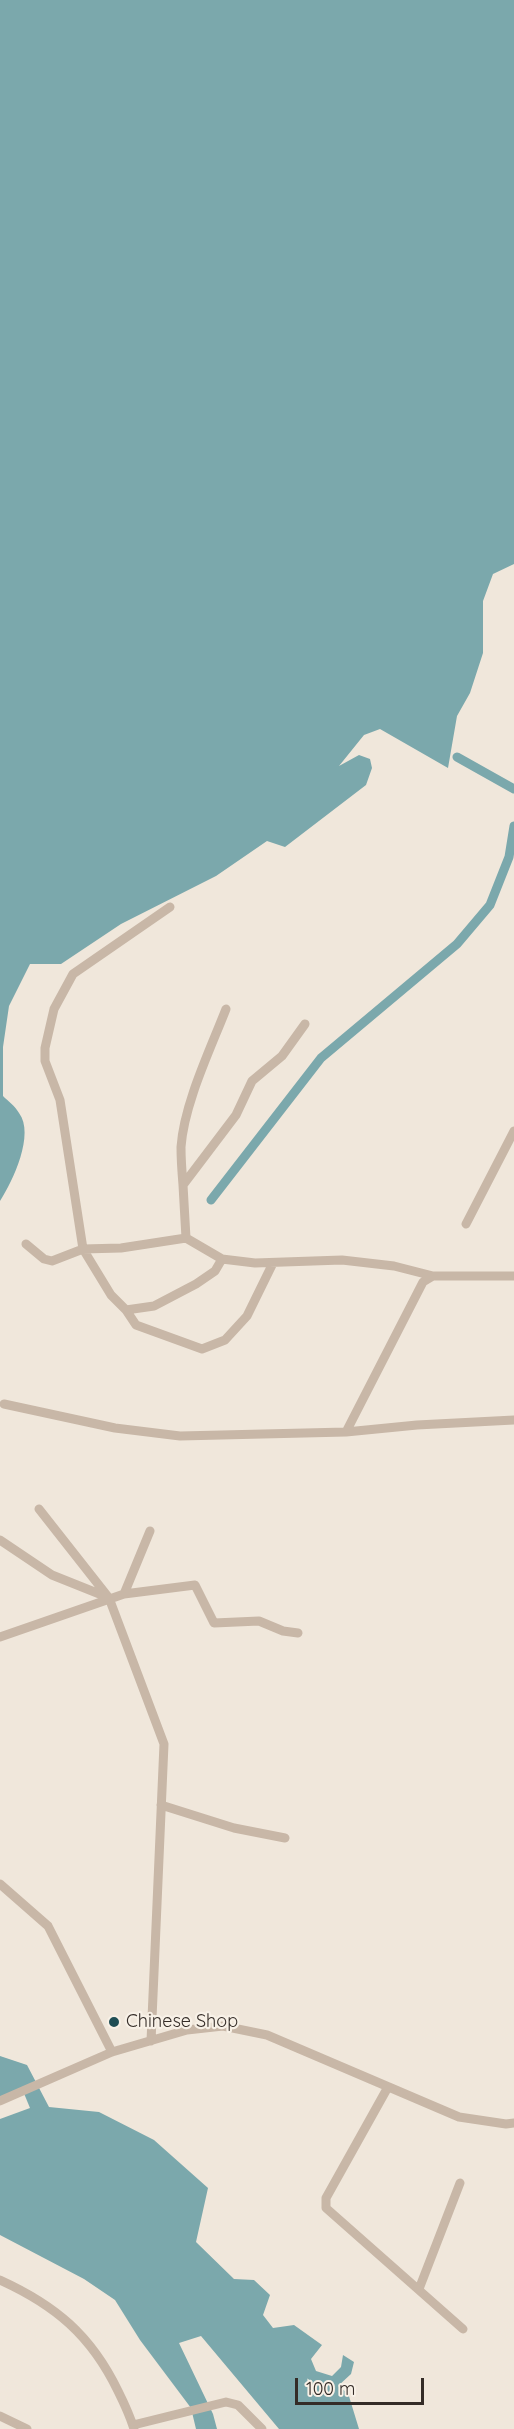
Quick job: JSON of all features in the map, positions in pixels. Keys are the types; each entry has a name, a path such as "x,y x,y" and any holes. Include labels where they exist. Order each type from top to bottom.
{"street":[{"path":"170,907 73,974 54,1010 45,1048 45,1061 60,1100 83,1249 111,1295 126,1310 136,1325 202,1348 225,1340 247,1316 273,1263"},
{"path":"186,1238 181,1147 203,1066 226,1009"},
{"path":"183,1185 236,1115 252,1081 282,1056 305,1024"},
{"path":"466,1224 514,1131"},
{"path":"26,1244 44,1259 52,1261 83,1249 121,1248 186,1238 222,1259 255,1263 342,1260 394,1266 433,1276 514,1276"},
{"path":"126,1310 154,1306 196,1284 215,1271 222,1259"},
{"path":"346,1432 423,1282 433,1276"},
{"path":"4,1404 115,1428 180,1436 346,1432 417,1425 514,1420"},
{"path":"39,1509 109,1598 164,1744 151,2041"},
{"path":"124,1594 150,1531"},
{"path":"0,1540 52,1575 109,1598"},
{"path":"0,1637 109,1598 195,1585 214,1623 259,1621 283,1631 298,1633"},
{"path":"161,1805 234,1828 285,1838"},
{"path":"0,1884 48,1926 111,2052"},
{"path":"0,2101 111,2052 199,2027 223,2026 267,2035 459,2117 506,2124 514,2123"},
{"path":"388,2087 326,2198 325,2205 329,2212 463,2329"},
{"path":"419,2289 460,2183"},
{"path":"0,2280 48,2305 84,2338 113,2381 133,2427 226,2402 238,2405 262,2429"},
{"path":"0,2416 27,2429"}],"water":[{"path":"0,0 514,0 514,564 493,574 483,601 483,653 470,693 457,716 448,768 380,729 364,735 339,766 359,755 370,759 372,768 366,785 285,847 267,841 216,876 121,924 61,964 30,964 9,1006 3,1047 3,1096 19,1113 25,1133 16,1170 0,1201"},
{"path":"0,2056 27,2065 49,2107 99,2112 154,2140 208,2188 196,2242 234,2279 254,2280 270,2295 263,2315 273,2328 294,2325 322,2345 311,2359 316,2371 332,2376 341,2367 343,2355 354,2362 351,2374 338,2386 348,2393 359,2429 279,2429 201,2336 179,2343 213,2414 217,2429 196,2429 191,2408 140,2340 115,2300 84,2279 0,2235"}],"pier":[{"path":"23,2091 30,2108 0,2119 0,2100"}],"waterway":[{"path":"457,757 514,789"},
{"path":"211,1200 321,1058 457,944 490,905 509,857 514,826"}],"place":[{"name":"Chinese Shop","path":"114,2022"}]}
